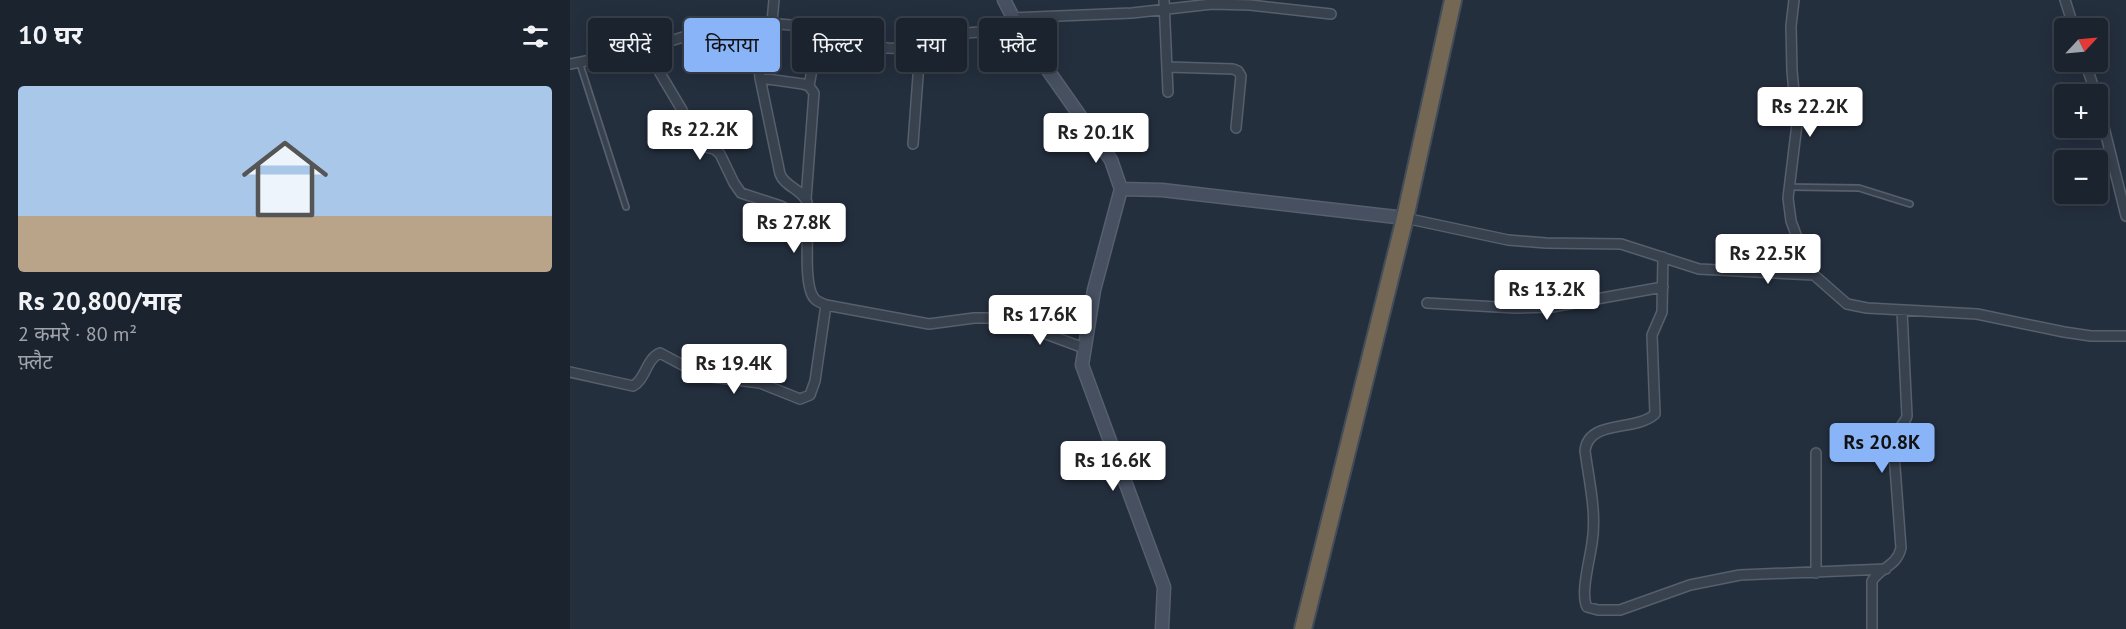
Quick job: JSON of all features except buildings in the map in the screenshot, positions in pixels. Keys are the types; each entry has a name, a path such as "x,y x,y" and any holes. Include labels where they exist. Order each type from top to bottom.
{"highway":[{"path":"1304,629 1405,218 1453,0"}],"main road":[{"path":"1004,0 1011,18"},
{"path":"1049,72 1111,160 1121,189 1094,290 1082,365 1164,586 1162,629"},
{"path":"1121,189 1162,190 1405,218"}],"street":[{"path":"772,18 774,0"},
{"path":"1794,0 1791,26 1792,71 1797,124 1788,187 1789,209 1802,250 1806,273"},
{"path":"2066,0 2071,18"},
{"path":"1011,18 1132,13 1164,5 1250,2 1330,14"},
{"path":"1164,5 1168,92"},
{"path":"1168,67 1238,71 1241,76 1236,128"},
{"path":"660,72 682,110 697,145 714,149 720,154 741,193 781,207 808,221"},
{"path":"759,72 781,178 806,199"},
{"path":"809,86 812,72"},
{"path":"913,144 918,72"},
{"path":"760,78 809,86 812,89 814,98 806,199 808,273 811,292 815,300 826,305 929,324 989,318 1030,328 1083,352"},
{"path":"2106,138 2126,216"},
{"path":"1405,218 1508,240 1621,244 1699,269 1806,273 1820,279 1847,304 1902,311 1977,314 2091,336 2126,336"},
{"path":"1663,258 1662,312 1652,335 1655,414 1647,419 1599,432 1588,438 1586,444 1594,521 1585,604 1590,609 1611,612 1709,580 1760,574 1886,569"},
{"path":"1427,303 1515,308 1552,307 1663,287"},
{"path":"570,372 633,386 642,380 655,355 660,353 703,376 760,383 796,398 804,398 810,395 815,381 826,305"},
{"path":"1872,629 1872,581 1877,574 1897,561 1901,548 1893,440 1906,416 1902,311"},
{"path":"1816,453 1816,573"}],"lane":[{"path":"574,63 626,207"},
{"path":"1788,187 1859,188 1910,204"}]}
